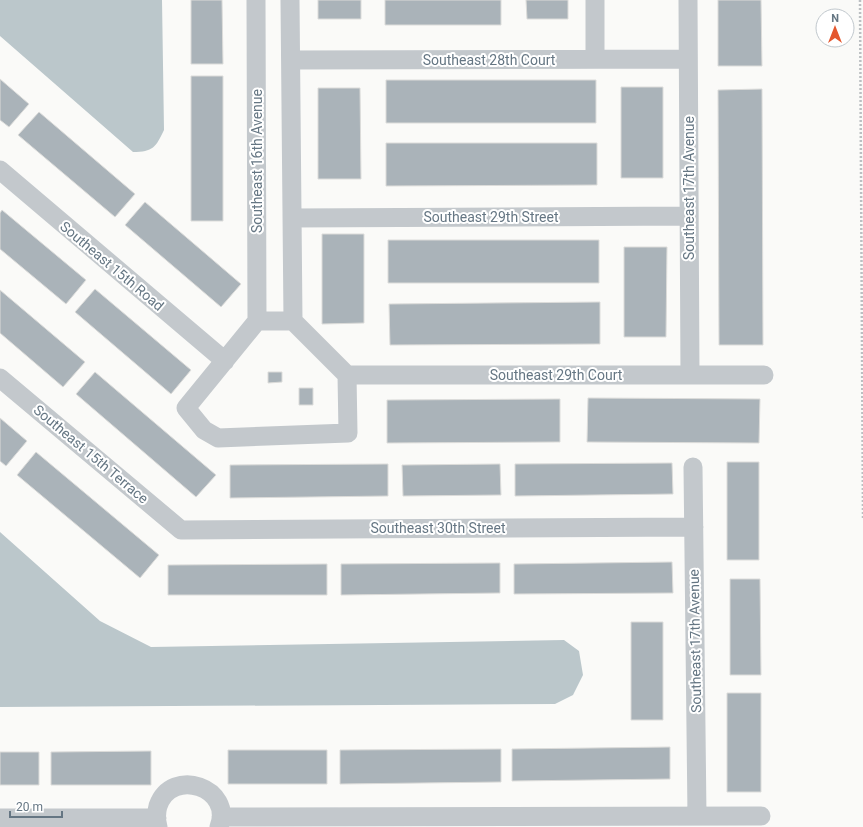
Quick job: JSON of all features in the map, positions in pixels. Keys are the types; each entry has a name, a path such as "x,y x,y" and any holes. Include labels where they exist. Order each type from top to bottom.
{"street":[{"name":"Southeast 16th Avenue","path":"256,0 258,322"},
{"path":"290,0 293,321 347,375 348,433 218,438 204,430 186,408 258,322 293,321"},
{"path":"595,0 595,59"},
{"name":"Southeast 17th Avenue","path":"688,0 690,375"},
{"name":"Southeast 28th Court","path":"291,60 688,59"},
{"name":"Southeast 15th Road","path":"0,170 225,361"},
{"name":"Southeast 29th Street","path":"292,218 689,216"},
{"name":"Southeast 29th Court","path":"347,375 764,375"},
{"name":"Southeast 15th Terrace","path":"0,378 181,530"},
{"name":"Southeast 17th Avenue","path":"694,467 697,816"},
{"name":"Southeast 30th Street","path":"181,530 694,527"},
{"path":"0,818 158,822 157,812 160,801 167,792 177,786 188,784 200,786 210,792 217,801 221,812 220,822 761,816"}],"path":[{"path":"860,0 863,518"}],"shaded area":[{"path":"0,0 162,0 164,130 159,141 149,150 133,152 0,36"},
{"path":"0,532 100,621 151,647 564,640 579,651 583,675 573,695 555,704 0,707"}],"building":[{"path":"191,0 222,0 223,64 191,64"},
{"path":"318,0 361,0 361,19 318,19"},
{"path":"385,0 501,0 501,25 385,25"},
{"path":"526,0 568,0 568,19 527,19"},
{"path":"718,0 761,0 762,66 718,66"},
{"path":"191,76 223,76 223,221 191,221"},
{"path":"0,79 29,104 9,127 0,120"},
{"path":"386,80 596,80 596,123 386,123"},
{"path":"621,87 663,87 663,178 621,178"},
{"path":"318,88 360,88 361,179 318,179"},
{"path":"762,89 763,345 719,345 718,90"},
{"path":"39,112 135,194 115,217 18,135"},
{"path":"386,143 597,143 597,185 386,186"},
{"path":"145,202 241,284 221,307 125,225"},
{"path":"2,210 86,280 66,304 0,249 0,213"},
{"path":"322,234 364,234 364,323 322,324"},
{"path":"388,240 599,240 599,283 388,283"},
{"path":"624,247 667,247 666,337 624,337"},
{"path":"95,289 191,370 171,394 75,312"},
{"path":"0,290 85,362 63,387 0,333"},
{"path":"600,302 600,344 390,345 389,304"},
{"path":"95,372 216,475 196,497 76,394"},
{"path":"268,372 282,372 282,382 268,383"},
{"path":"299,388 313,388 313,405 299,405"},
{"path":"588,398 760,399 759,443 587,442"},
{"path":"560,399 560,442 387,443 387,400"},
{"path":"0,418 27,441 6,466 0,461"},
{"path":"36,452 159,555 140,578 17,475"},
{"path":"727,462 759,462 759,560 727,560"},
{"path":"672,463 673,494 515,496 515,464"},
{"path":"388,464 388,496 230,498 230,465"},
{"path":"500,464 501,495 403,496 402,465"},
{"path":"672,562 673,593 514,594 514,564"},
{"path":"500,563 500,593 341,595 341,564"},
{"path":"327,564 327,595 168,595 168,565"},
{"path":"730,579 760,579 761,675 730,675"},
{"path":"631,622 663,622 663,720 631,720"},
{"path":"727,693 761,693 761,792 727,792"},
{"path":"670,747 670,779 512,781 512,749"},
{"path":"501,749 501,782 340,784 340,750"},
{"path":"228,750 327,750 327,784 228,784"},
{"path":"151,751 151,785 51,785 51,752"},
{"path":"0,752 39,752 39,785 0,785"}]}
